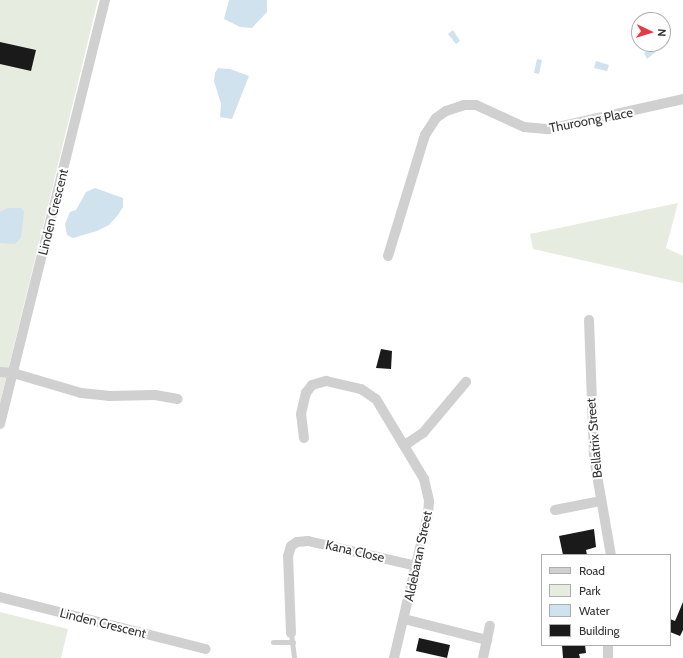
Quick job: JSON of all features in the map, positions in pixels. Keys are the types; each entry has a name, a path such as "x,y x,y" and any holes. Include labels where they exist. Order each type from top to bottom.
{"street":[{"name":"Linden Crescent","path":"0,424 105,0"},
{"name":"Thuroong Place","path":"388,256 425,135 436,118 446,111 459,106 476,105 524,127 549,129 683,99"},
{"name":"Bellatrix Street","path":"589,320 593,442 601,502 612,554"},
{"path":"0,372 13,373 81,393 108,396 155,395 178,398"},
{"name":"Aldebaran Street","path":"304,438 300,422 306,394 312,385 326,381 356,388 373,396 405,445 424,479 429,501 416,566 394,658"},
{"path":"405,445 423,433 466,382"},
{"path":"555,510 601,502"},
{"name":"Kana Close","path":"292,637 288,556 291,540 308,541 416,566"},
{"name":"Linden Crescent","path":"0,597 206,649"},
{"path":"404,619 487,640"},
{"path":"483,658 490,626"},
{"path":"608,646 608,658"}],"lane":[{"path":"273,642 292,637 294,658"}],"green space":[{"path":"0,0 98,0 0,403"},
{"path":"678,203 666,248 683,256 683,283 533,249 530,234"},
{"path":"0,612 68,629 61,658 0,658"}],"water":[{"path":"229,0 267,0 267,12 252,28 240,27 224,19"},
{"path":"453,30 460,41 456,44 448,34"},
{"path":"646,52 656,52 647,59 644,53"},
{"path":"537,59 542,60 539,74 534,73"},
{"path":"596,61 609,65 607,71 594,68"},
{"path":"218,68 230,69 249,76 232,119 220,117 221,104 214,81 215,73"},
{"path":"95,188 123,198 123,207 109,225 97,231 73,238 67,235 65,224 70,212 76,210 86,192"},
{"path":"8,208 21,208 24,212 21,238 15,244 0,243 0,212"}],"building":[{"path":"0,42 36,50 31,71 0,64"},
{"path":"381,349 392,351 391,369 376,368"},
{"path":"594,529 596,547 586,550 587,554 563,554 559,536"},
{"path":"683,602 683,630 680,636 671,632 671,619 675,621"},
{"path":"419,638 450,645 447,658 416,651"},
{"path":"562,646 585,646 586,653 579,654 580,658 563,658"}]}
